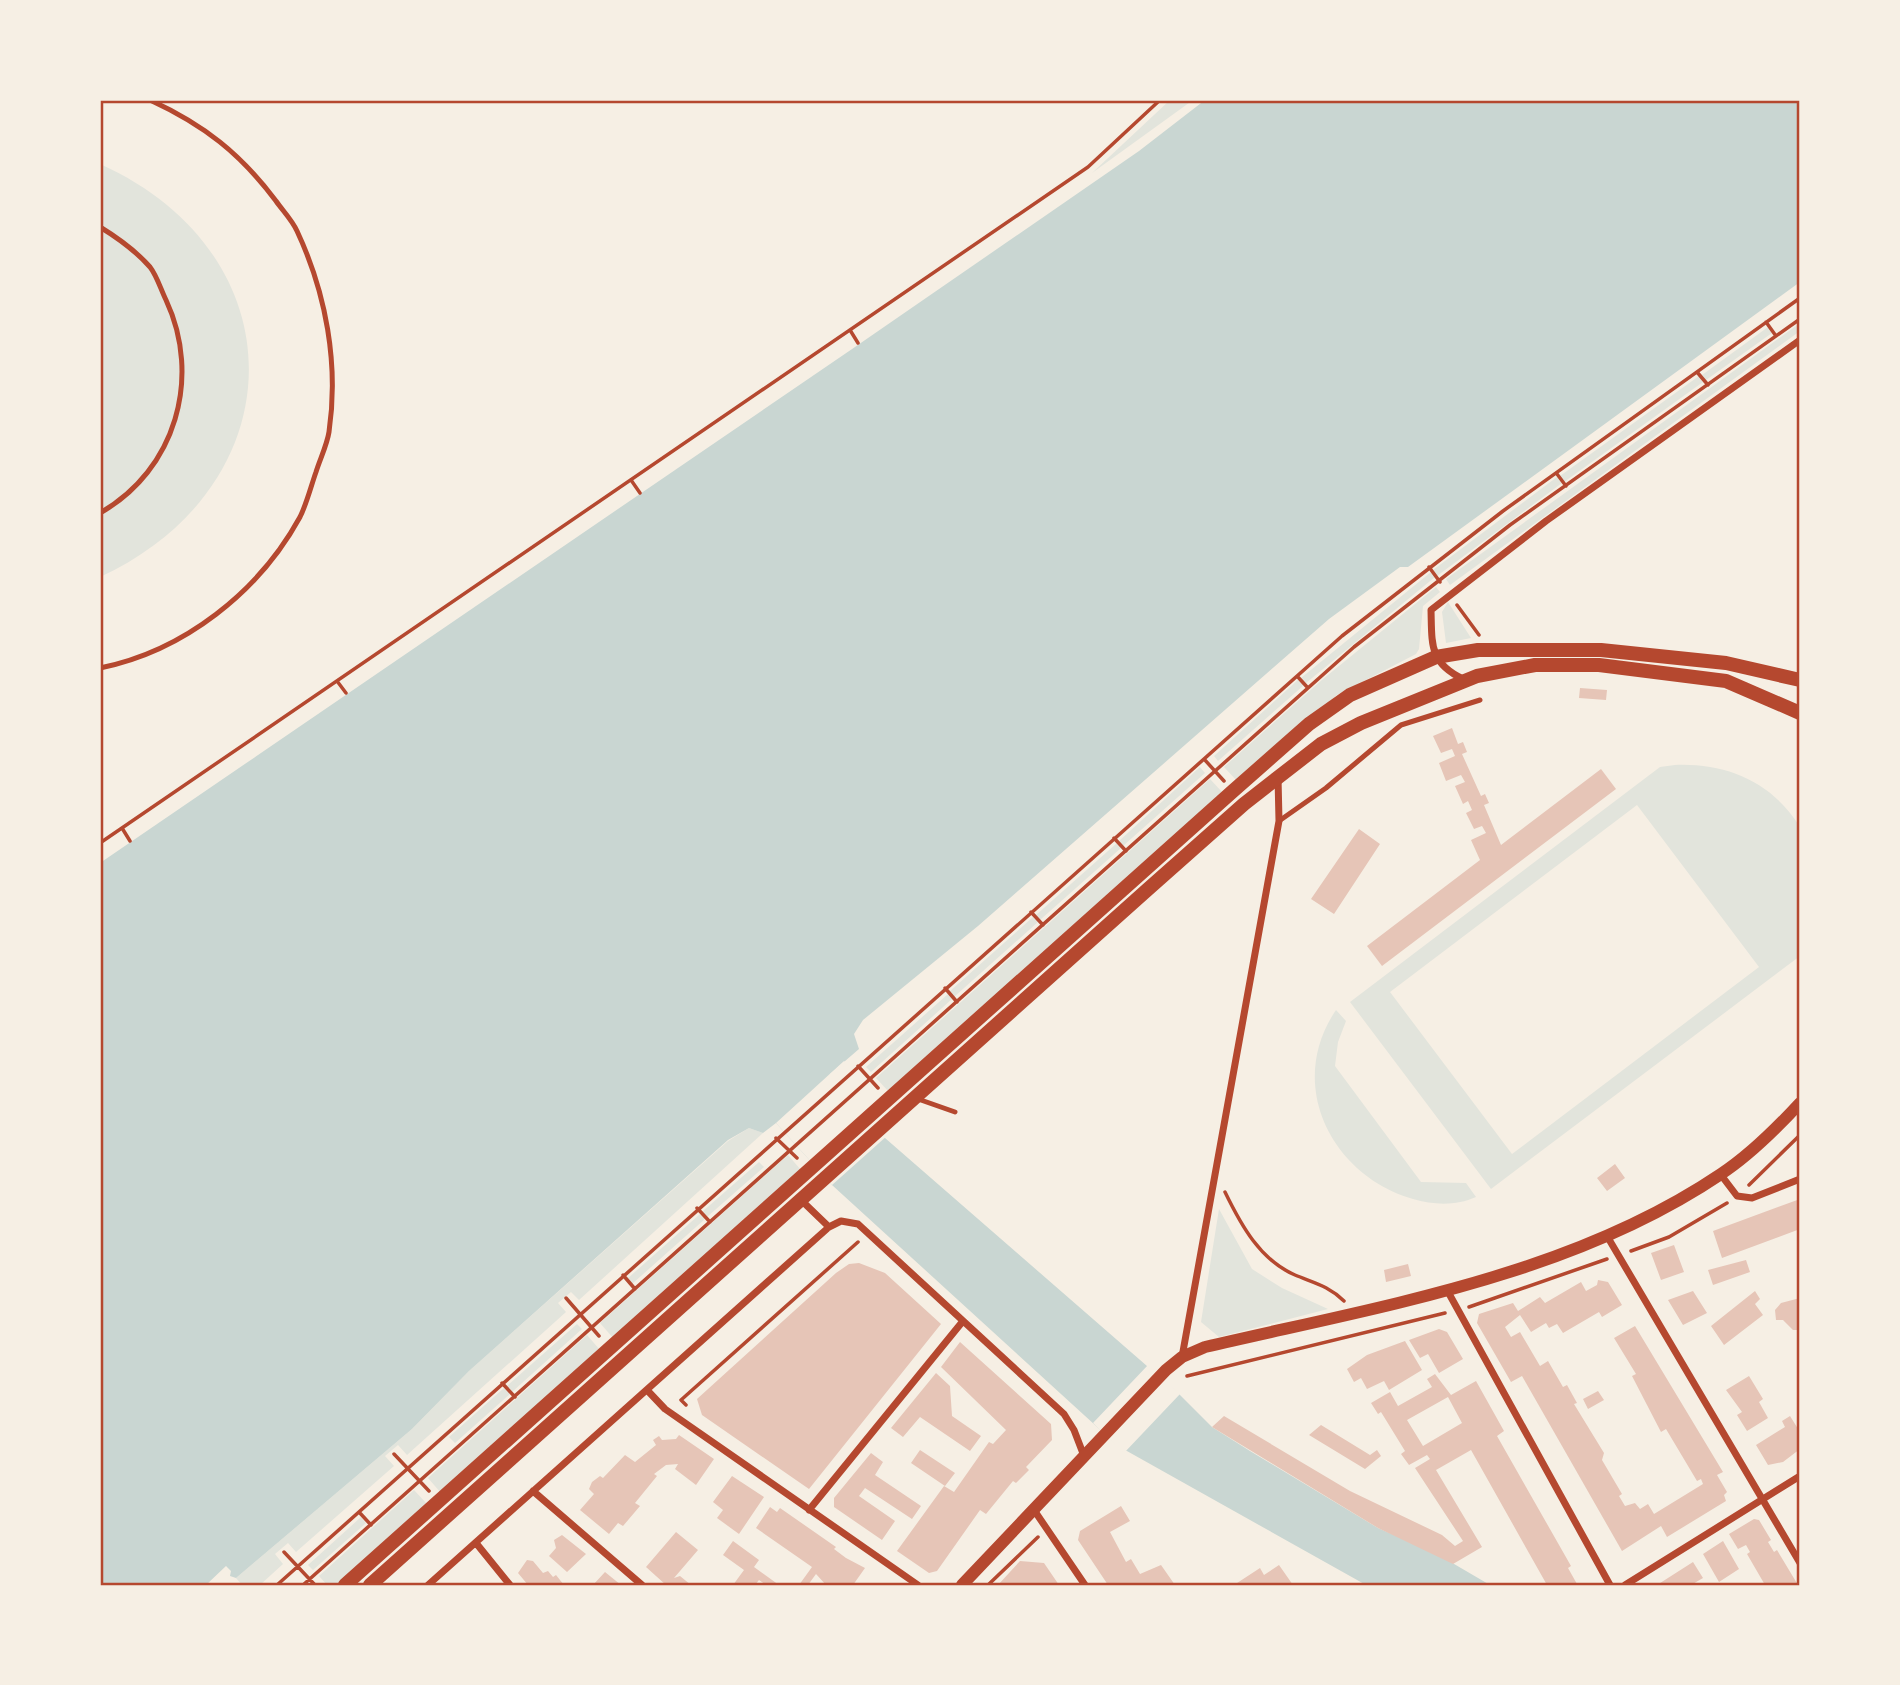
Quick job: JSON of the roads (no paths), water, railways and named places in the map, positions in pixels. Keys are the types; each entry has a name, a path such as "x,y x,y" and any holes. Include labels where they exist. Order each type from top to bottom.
{"main road":[{"path":"345,1585 1309,724 1350,695 1436,657 1478,650 1601,650 1726,663 1800,680"},
{"path":"370,1585 1278,776 1321,744 1361,723 1466,681 1535,665 1600,665 1726,681 1800,713"}],"street":[{"path":"1466,681 1447,672 1432,650 1431,610 1449,593 1800,340"},
{"path":"1182,1357 1279,821 1278,776"},
{"path":"962,1585 1166,1370 1182,1357 1205,1347 1447,1290 1607,1236 1720,1175 1800,1103"},
{"path":"1720,1175 1737,1196 1752,1198 1800,1180"},
{"path":"801,1200 829,1227"},
{"path":"428,1585 829,1227 841,1221 858,1224 1064,1413 1084,1457"},
{"path":"1607,1236 1800,1563"},
{"path":"1447,1290 1610,1585"},
{"path":"809,1510 963,1321"},
{"path":"647,1390 665,1409 918,1585"},
{"path":"1625,1585 1800,1476"},
{"path":"533,1491 642,1585"},
{"path":"1034,1510 1086,1585"},
{"path":"476,1543 507,1584"}],"lane":[{"path":"100,668 120,664 179,640 235,600 276,555 301,514 329,433 332,368 322,293 296,229 250,166 184,116 150,100"},
{"path":"100,227 124,243 151,269 176,322 184,361 180,405 149,472 122,499 100,513"},
{"path":"1279,821 1326,788 1401,725 1480,700"},
{"path":"915,1098 955,1112"}]}
